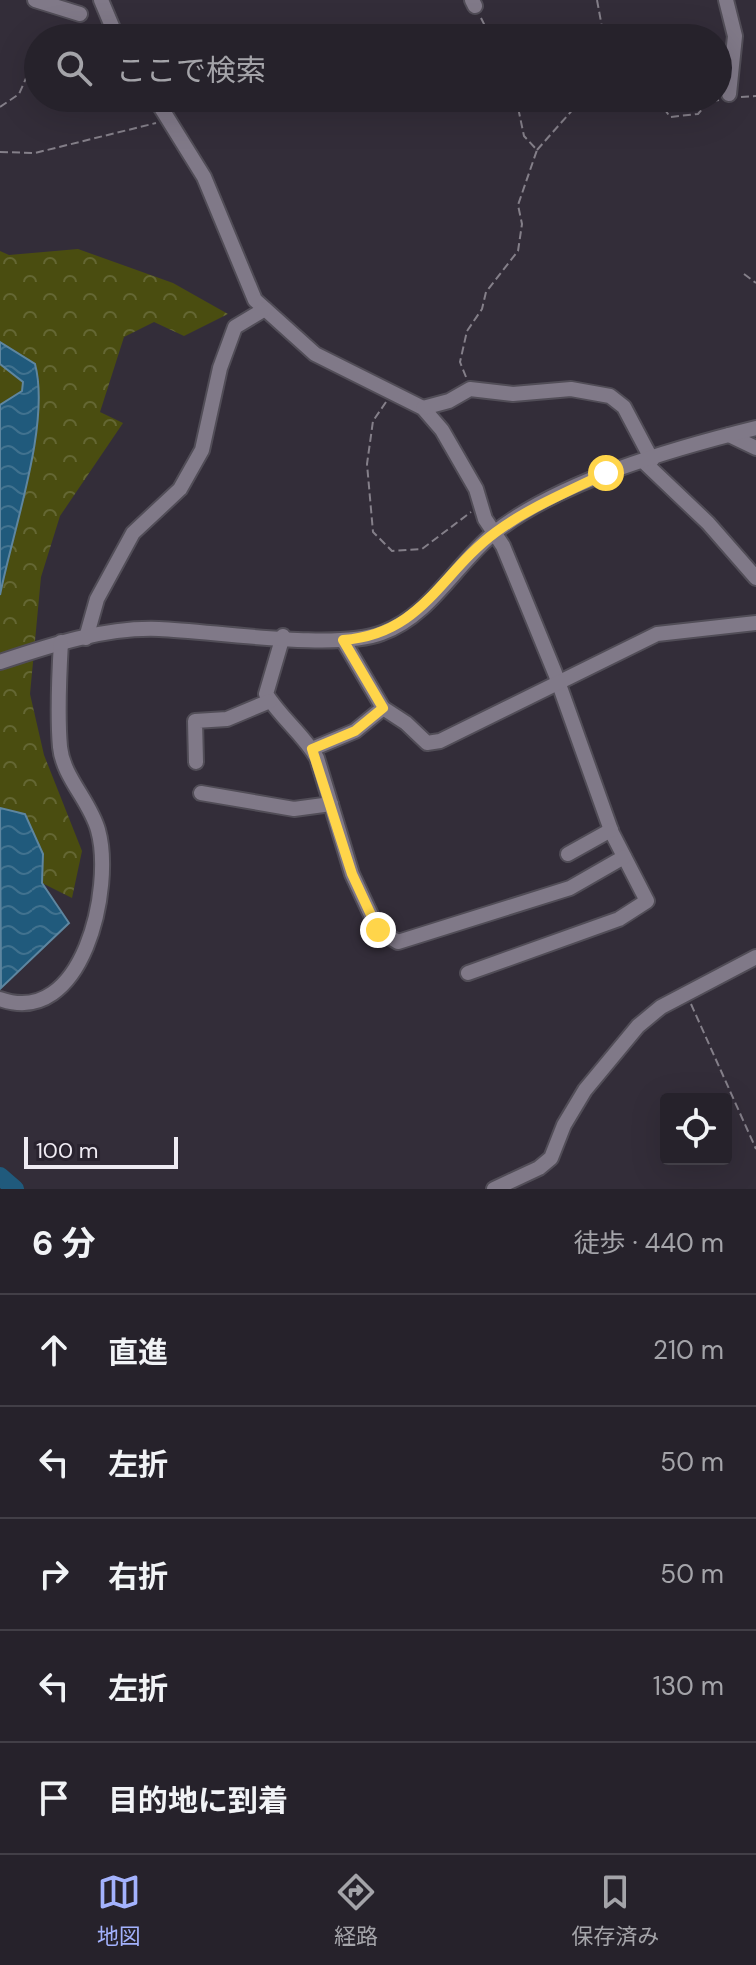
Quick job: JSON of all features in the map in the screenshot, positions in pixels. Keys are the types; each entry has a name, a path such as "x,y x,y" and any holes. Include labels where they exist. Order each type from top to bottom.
{"street":[{"path":"35,0 80,14"},
{"path":"101,0 111,24"},
{"path":"726,0 735,36 732,66"},
{"path":"164,112 204,177 255,300 315,354 423,408 442,430 476,489 493,533 503,546 557,681 611,830 647,901 619,919 468,973"},
{"path":"86,638 97,599 133,533 180,489 202,450 220,368 235,327 265,309"},
{"path":"423,408 449,401 470,389 513,394 571,389 610,396 624,407 648,461 756,578"},
{"path":"0,662 61,642 156,629 343,640 382,634 402,623 440,590 493,533 538,505 606,473 756,428"},
{"path":"729,435 756,448"},
{"path":"343,640 383,708 406,723 427,743 440,741 657,634 756,623"},
{"path":"283,636 266,694 279,716 312,749 352,874 378,930 398,942 570,888 624,857"},
{"path":"0,999 14,1004 30,1003 48,997 74,976 88,941 103,875 98,831 60,750 61,642"},
{"path":"196,762 195,721 227,719 270,701"},
{"path":"312,749 355,731 383,708"},
{"path":"201,793 294,809 331,804"},
{"path":"568,854 611,830"},
{"path":"494,1189 539,1168 551,1158 564,1125 585,1090 619,1048 661,1007 756,957"}],"path":[{"path":"597,0 601,24"},
{"path":"474,3 484,24"},
{"path":"0,107 19,94 24,83"},
{"path":"732,97 756,96"},
{"path":"519,112 524,136 537,150"},
{"path":"470,389 460,362 467,331 482,309 486,292 518,251 522,224 518,205 537,150 571,112"},
{"path":"667,112 670,117 678,117 700,112"},
{"path":"0,152 35,153 122,135 169,119"},
{"path":"744,274 756,283"},
{"path":"394,391 373,421 367,464 373,532 392,551 422,549 480,505"},
{"path":"686,992 756,1149"}],"green space":[{"path":"78,249 173,283 228,314 184,336 154,322 124,337 100,412 123,423 60,516 41,577 30,694 44,755 82,851 72,898 42,883 43,854 25,814 0,808 0,595 39,378 0,342 0,251 9,255"},
{"path":"0,364 23,382 22,391 0,405"}],"water":[{"path":"0,342 35,364 39,389 38,417 28,479 0,595 0,405 22,391 23,382 0,364"},
{"path":"0,808 25,814 43,854 42,883 69,923 1,988"}],"waterway":[{"path":"0,1176 15,1189"}],"route":[{"path":"378,930 352,874 312,749 355,731 383,708 343,640 382,634 402,623 440,590 493,533 538,505 606,473"}]}
